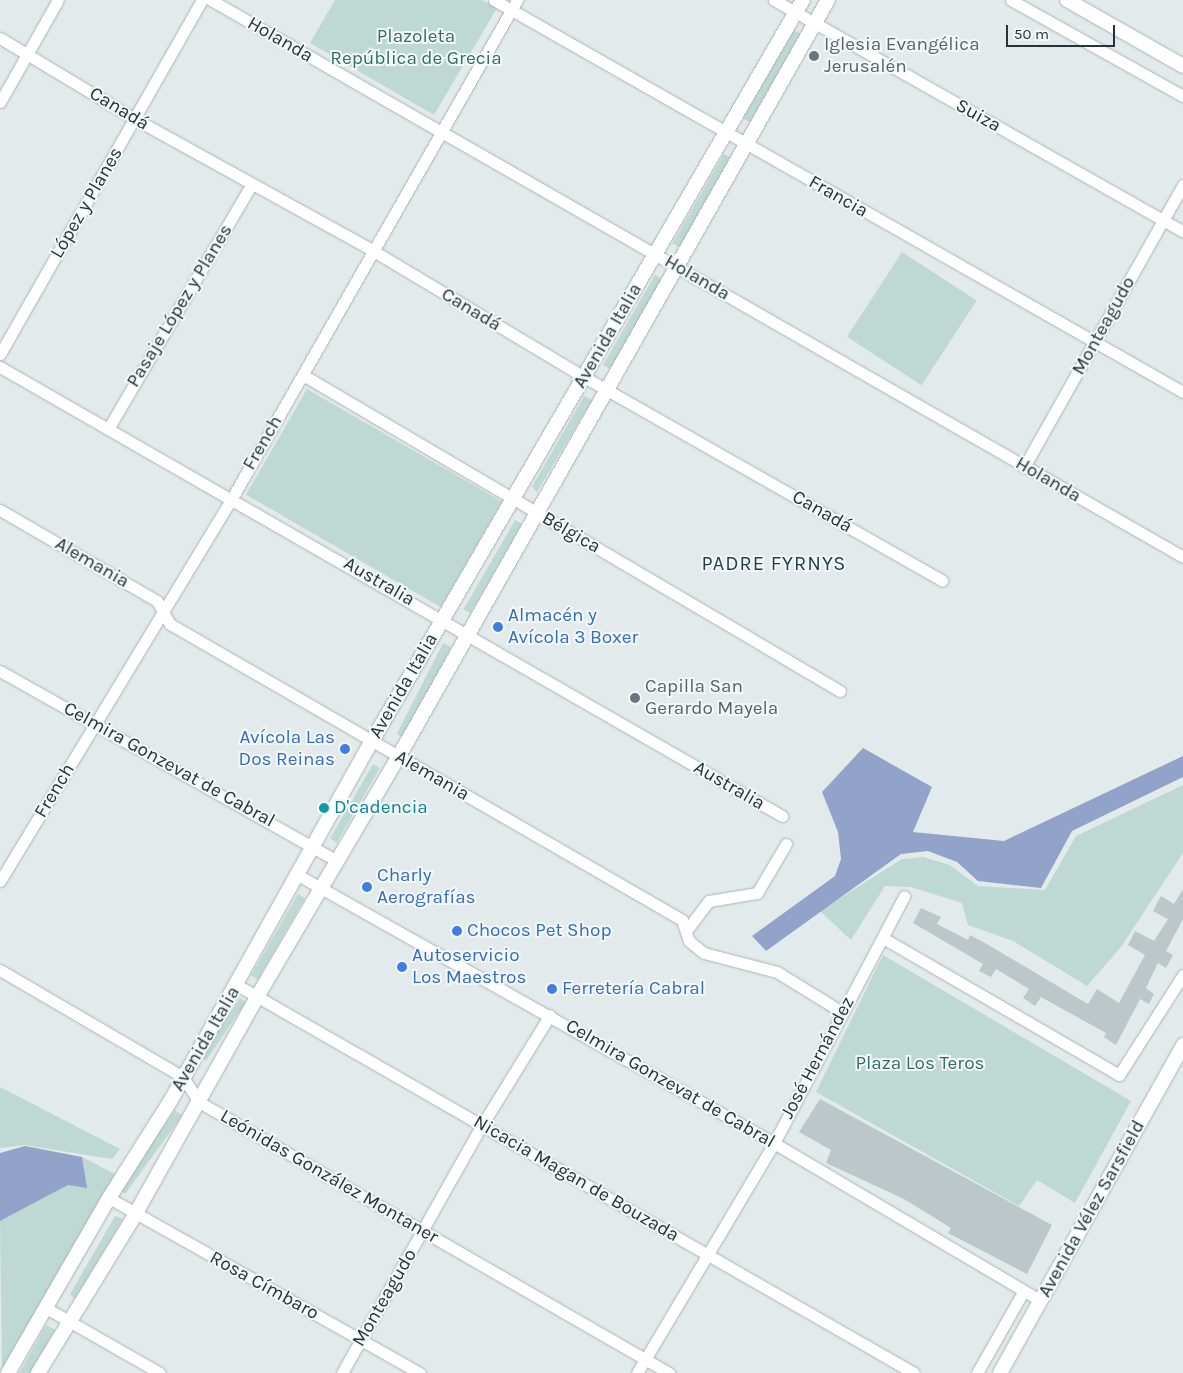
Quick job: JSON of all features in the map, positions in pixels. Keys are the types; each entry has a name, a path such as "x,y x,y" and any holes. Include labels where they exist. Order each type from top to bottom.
{"main road":[{"name":"Avenida Italia","path":"38,1373 135,1215 257,997 399,756 828,0"},
{"path":"1068,0 1183,66"},
{"name":"Avenida Italia","path":"8,1373 109,1198 237,985 296,874 442,619 799,6"},
{"name":"Avenida Vélez Sarsfield","path":"1000,1373 1183,1045"}],"street":[{"path":"0,102 58,0"},
{"name":"López y Planes","path":"0,354 136,119 202,0"},
{"name":"Holanda","path":"211,0 1183,557"},
{"name":"Francia","path":"494,0 514,5 725,134 1183,392"},
{"name":"Suiza","path":"774,0 799,6 815,24 1183,231"},
{"path":"1011,0 1183,96"},
{"name":"French","path":"0,881 164,614 514,5"},
{"name":"Canadá","path":"0,38 136,119 372,250 584,377 942,580"},
{"name":"Pasaje López y Planes","path":"108,429 252,184"},
{"name":"Monteagudo","path":"1024,467 1183,185"},
{"name":"Australia","path":"0,367 232,498 442,619 466,636 782,816"},
{"name":"Bélgica","path":"303,375 840,692"},
{"name":"Alemania","path":"0,510 157,601 170,624 682,920 690,941 704,953 777,972 842,1012"},
{"name":"Celmira Gonzevat de Cabral","path":"0,672 337,861"},
{"path":"686,931 709,902 756,893 786,844"},
{"name":"Celmira Gonzevat de Cabral","path":"296,874 774,1143 1041,1302"},
{"name":"José Hernández","path":"637,1373 706,1254 774,1143 904,896"},
{"path":"883,938 1119,1075 1183,975"},
{"name":"Leónidas González Montaner","path":"0,970 183,1077 199,1102 669,1373"},
{"name":"Nicacia Magan de Bouzada","path":"237,985 914,1373"},
{"name":"Monteagudo","path":"342,1373 424,1231 482,1125 550,1016"},
{"name":"Rosa Címbaro","path":"109,1198 135,1215 420,1373"},
{"name":"Avenida Vélez Sarsfield","path":"977,1373 1023,1292"},
{"path":"46,1308 160,1373"}],"green space":[{"name":"Plazoleta República de Grecia","path":"335,0 482,0 497,8 434,115 310,43"},
{"path":"794,30 801,34 750,122 743,118"},
{"path":"724,154 731,158 679,247 672,243"},
{"path":"902,252 977,300 922,385 847,337"},
{"path":"655,275 662,279 610,369 603,365"},
{"path":"307,389 502,502 441,607 246,495"},
{"path":"584,396 592,400 537,492 532,487"},
{"path":"515,520 522,524 470,613 464,609"},
{"path":"443,643 451,647 405,738 397,734"},
{"path":"373,764 380,768 337,842 330,838"},
{"path":"1183,785 1183,853 1121,947 1087,986 1013,941 968,925 962,903 911,887 885,886 851,940 820,911 902,859 923,857 950,865 978,886 1045,890 1076,836"},
{"path":"298,894 305,898 258,979 251,975"},
{"name":"Plaza Los Teros","path":"883,955 1131,1101 1075,1203 1037,1180 1019,1206 816,1092"},
{"path":"240,998 246,1002 206,1061 200,1057"},
{"path":"0,1087 120,1149 112,1159 24,1145 0,1148"},
{"path":"175,1110 182,1115 125,1194 118,1188"},
{"path":"82,1157 115,1174 2,1373 0,1221 68,1185 86,1187"},
{"path":"115,1216 123,1219 75,1299 70,1294"},
{"path":"46,1325 55,1330 31,1373 19,1373"}],"water":[{"path":"863,748 932,787 913,832 1004,841 1183,756 1183,777 1072,831 1041,888 978,881 957,862 928,851 901,854 766,951 752,936 835,876 841,859 838,832 822,792"},
{"path":"25,1146 82,1157 87,1188 68,1185 0,1221 0,1153"}],"building":[{"path":"1183,889 1183,919 1166,951 1173,955 1166,968 1158,963 1146,988 1154,994 1149,1004 1140,999 1116,1045 1104,1037 1106,1033 1041,997 1035,1006 1023,998 1029,989 996,969 991,977 979,971 983,964 913,923 921,908 941,917 937,924 968,940 970,935 1088,1004 1097,989 1119,1003 1145,955 1128,945 1135,931 1154,941 1168,919 1153,911 1161,896 1174,904"},
{"path":"820,1099 1052,1225 1027,1274 948,1233 951,1228 904,1199 826,1163 831,1150 799,1132"}],"place":[{"name":"Iglesia Evangélica Jerusalén","path":"814,56"},
{"name":"Almacén y Avícola 3 Boxer","path":"498,627"},
{"name":"Capilla San Gerardo Mayela","path":"635,698"},
{"name":"Avícola Las Dos Reinas","path":"345,749"},
{"name":"D'cadencia","path":"324,808"},
{"name":"Charly Aerografías","path":"367,887"},
{"name":"Chocos Pet Shop","path":"457,931"},
{"name":"Autoservicio Los Maestros","path":"402,967"},
{"name":"Ferretería Cabral","path":"552,989"}],"district":[{"name":"PADRE FYRNYS","path":"774,563"}]}
